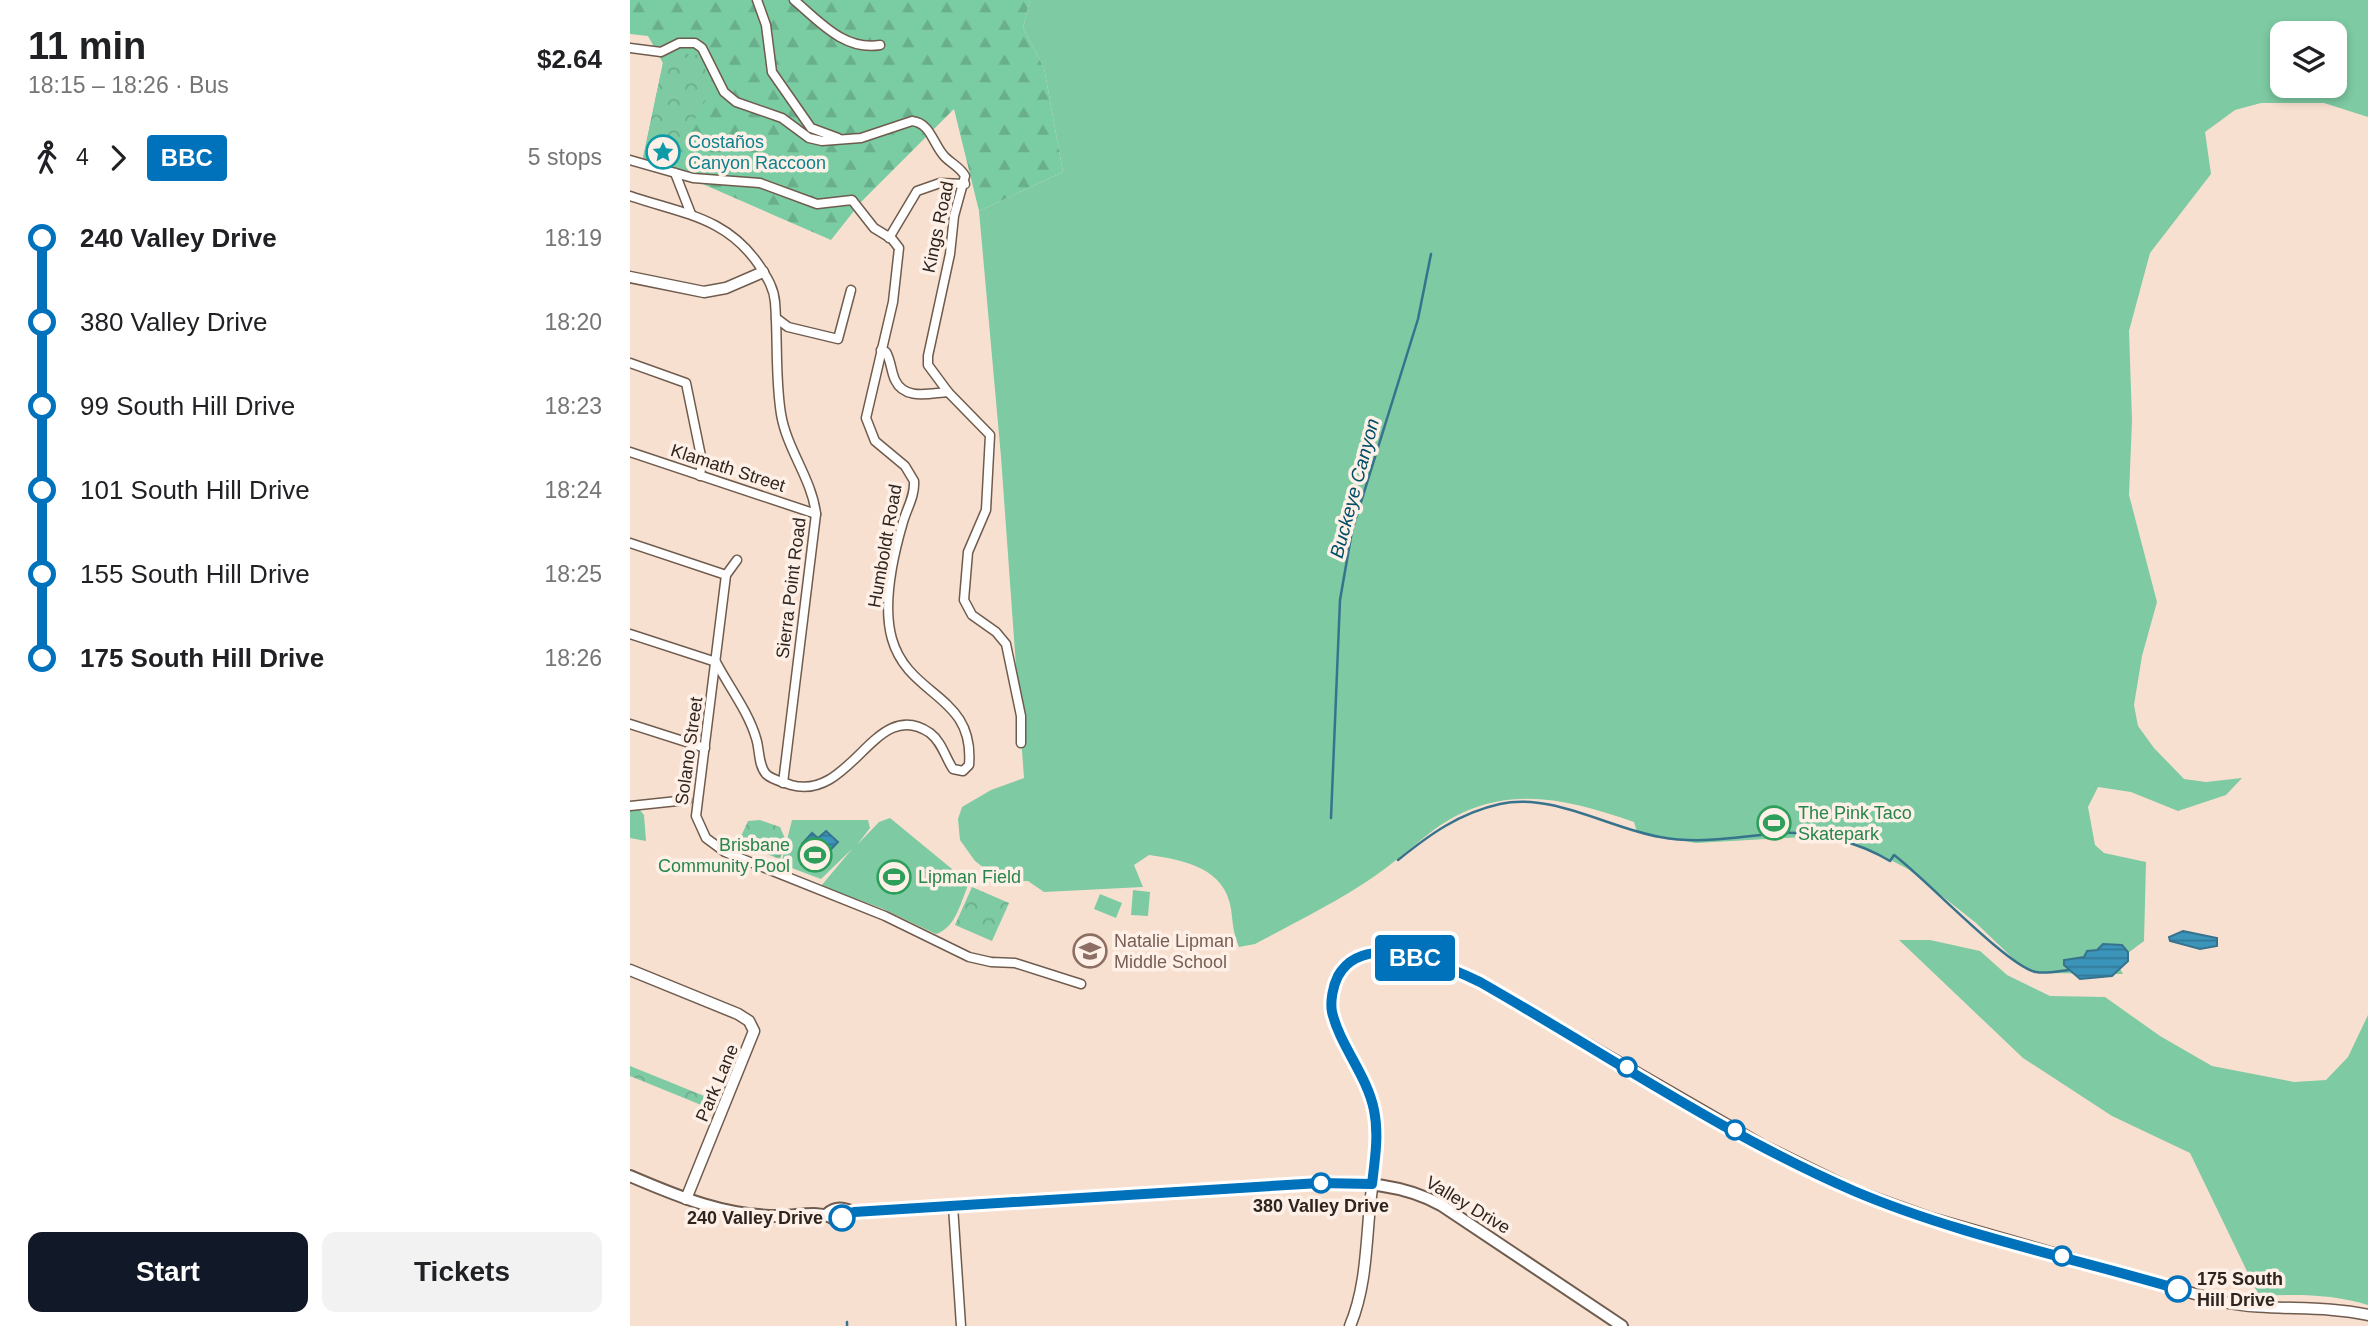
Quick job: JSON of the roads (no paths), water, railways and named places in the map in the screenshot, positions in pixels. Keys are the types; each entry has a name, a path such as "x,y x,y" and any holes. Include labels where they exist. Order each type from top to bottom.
{"main road":[{"name":"Valley Drive","path":"630,1176 686,1199 726,1211 758,1216 827,1214 834,1219 854,1212 1320,1183 1372,1184 1403,1189 1441,1205 1622,1326"}],"street":[{"path":"757,0 766,25 772,72 781,86 811,128 847,140"},
{"path":"794,0 845,40 858,46 880,45"},
{"name":"Kings Road","path":"630,48 661,52 680,43 695,43 702,48 724,92 736,102 782,118 810,138 847,140 918,122 930,132 946,158 961,170 965,184 954,216 950,254 928,365 948,392 985,427 991,439 986,510 968,552 964,600 972,615 996,632 1006,644 1020,708 1021,743"},
{"path":"630,160 699,179 760,183 817,204 852,200 874,228 889,238 917,191 940,183 965,184"},
{"path":"675,173 691,214"},
{"name":"Sierra Point Road","path":"630,195 691,214 725,229 738,238 764,272 774,291 785,433 811,491 816,514 783,783"},
{"name":"Humboldt Road","path":"783,783 807,787 830,781 845,771 881,733 899,726 931,734 953,769 963,771 969,765 966,734 959,716 908,671 891,635 888,615 894,568 901,529 914,486 907,469 874,441 866,422 867,402 881,351 900,258 899,248 889,238"},
{"path":"630,277 704,292 726,288 764,272"},
{"path":"776,318 788,327 838,339 851,290"},
{"path":"776,337 788,327"},
{"path":"881,351 886,352 896,381 905,391 916,394 948,392"},
{"path":"630,363 685,381 702,461 700,476"},
{"name":"Klamath Street","path":"630,452 816,514"},
{"path":"630,543 726,575"},
{"name":"Solano Street","path":"737,560 726,575 696,816 706,838 716,848 885,916 969,957 991,962 1015,962 1081,984"},
{"path":"630,634 716,662 753,729 764,772 783,783"},
{"path":"713,691 723,686 730,687"},
{"path":"630,724 705,748"},
{"path":"630,806 687,800"},
{"path":"1350,1326 1362,1287 1377,1136 1375,1112 1367,1087 1335,1020 1332,1001 1337,978 1350,962 1368,954 1388,953 1445,966 1480,982 1787,1159 1879,1200 1944,1222 2223,1302 2264,1307 2329,1308 2368,1315"},
{"name":"Park Lane","path":"630,970 738,1014 749,1021 754,1031 686,1199"},
{"path":"953,1206 961,1326"}],"water":[{"path":"826,831 838,842 820,861 802,844 812,833 818,838"},
{"path":"2183,931 2217,938 2217,946 2200,949 2170,941 2169,937"},
{"path":"2103,944 2122,945 2128,952 2128,961 2112,976 2080,979 2064,965 2064,960 2084,957 2087,951 2097,950"}],"waterway":[{"name":"Buckeye Canyon","path":"1331,818 1340,600 1352,531 1418,319 1431,254"},
{"path":"1398,860 1458,819 1485,808 1520,802 1560,807 1641,833 1676,839 1706,840 1782,833 1824,836 1852,844 1890,861 1894,855 1986,938 2023,966 2040,973 2069,970"}],"place":[{"name":"Costaños Canyon Raccoon","path":"663,152"},
{"name":"The Pink Taco Skatepark","path":"1774,823"},
{"name":"Brisbane Community Pool","path":"815,855"},
{"name":"Lipman Field","path":"894,877"},
{"name":"Natalie Lipman Middle School","path":"1090,951"},
{"name":"380 Valley Drive","path":"1321,1183"},
{"name":"240 Valley Drive","path":"842,1218"},
{"name":"175 South Hill Drive","path":"2178,1289"}]}
